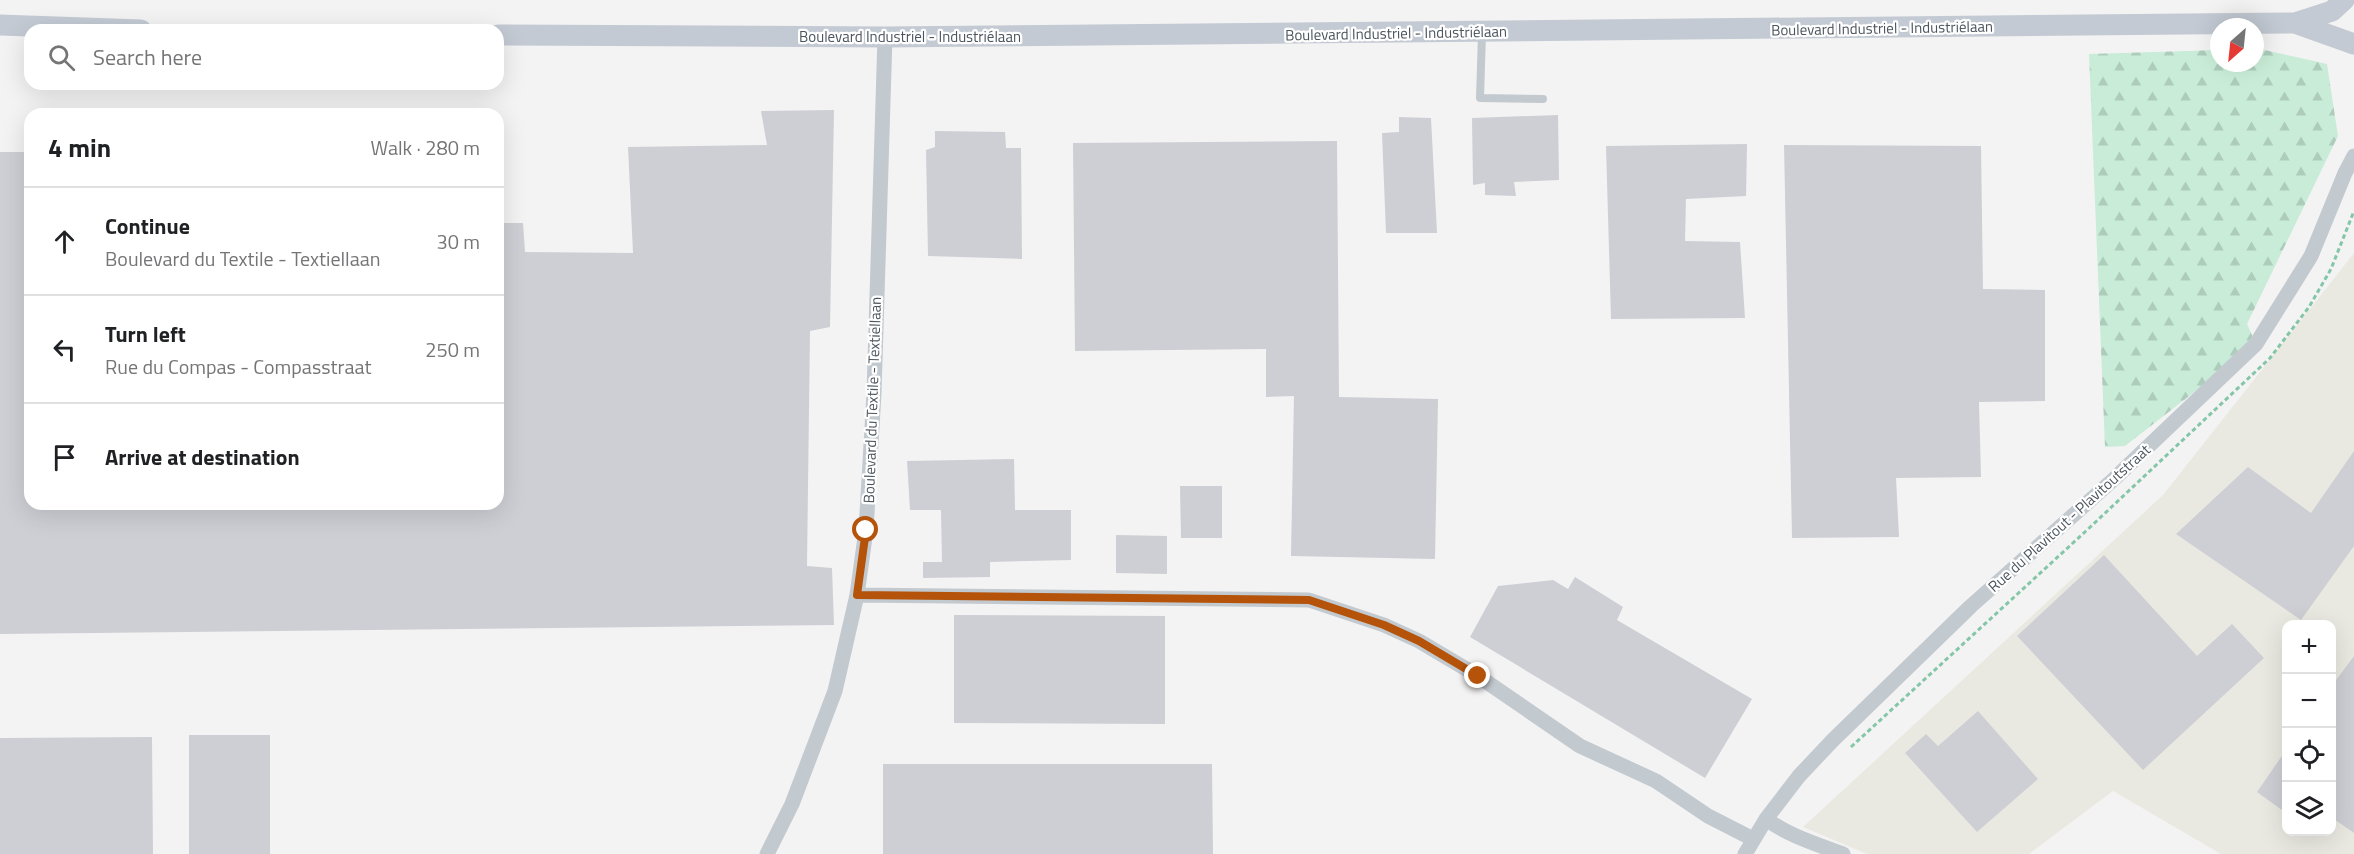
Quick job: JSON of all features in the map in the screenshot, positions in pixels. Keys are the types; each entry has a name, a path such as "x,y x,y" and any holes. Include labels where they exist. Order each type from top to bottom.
{"main road":[{"name":"Boulevard Industriel - Industriélaan","path":"504,35 885,37 2295,23 2332,12 2344,0"},
{"name":"Boulevard Industriel - Industriélaan","path":"2295,23 2354,44"},
{"path":"0,25 24,26"}],"street":[{"name":"Boulevard du Textile - Textiellaan","path":"767,854 792,804 835,691 857,595 866,530 873,393 885,37"},
{"name":"Rue du Plavitout - Plavitoutstraat","path":"1745,854 1766,819 1799,776 1922,653 1971,606 2114,479 2256,344 2311,256 2354,156"},
{"path":"857,595 1309,600 1384,625 1419,641 1478,676 1580,746 1656,781 1708,816 1753,839"},
{"path":"1766,819 1798,837 1842,854"}],"lane":[{"path":"1482,32 1480,98 1544,99"}],"shaded area":[{"path":"2354,253 2354,854 2221,854 2113,791 2029,854 1867,854 1803,827 2163,495"}],"green space":[{"path":"2210,50 2210,72 2264,72 2264,50 2327,64 2338,136 2247,324 2256,344 2125,446 2105,447 2089,54"}],"building":[{"path":"834,110 830,327 810,331 807,566 832,568 834,625 0,634 0,152 24,152 24,510 504,510 504,223 523,223 525,252 633,253 628,147 767,145 761,111"},
{"path":"1558,115 1559,180 1514,182 1516,196 1485,195 1485,183 1473,185 1472,118"},
{"path":"1399,117 1431,118 1437,233 1386,233 1382,133 1399,132"},
{"path":"935,131 1005,132 1006,148 1021,148 1022,259 928,256 926,150 935,147"},
{"path":"1337,141 1339,397 1438,399 1435,559 1291,556 1294,396 1266,397 1266,349 1075,351 1073,143"},
{"path":"1747,144 1746,196 1686,199 1685,241 1740,242 1745,318 1611,319 1606,146"},
{"path":"1784,145 1981,146 1983,289 2045,290 2045,401 1979,402 1981,477 1896,478 1899,537 1792,538"},
{"path":"2354,451 2354,546 2301,620 2176,534 2248,467 2311,513"},
{"path":"1014,459 1015,510 1071,510 1071,560 990,562 990,577 923,578 923,562 942,562 941,510 910,510 907,461"},
{"path":"1180,486 1222,486 1222,538 1181,538"},
{"path":"1116,535 1167,536 1167,574 1116,573"},
{"path":"2104,555 2197,656 2232,624 2264,658 2143,770 2017,636"},
{"path":"1575,577 1623,607 1617,620 1752,699 1705,778 1470,637 1498,586 1553,580 1568,589"},
{"path":"954,615 1165,616 1165,724 954,723"},
{"path":"2354,656 2354,833 2336,820 2336,680"},
{"path":"1978,711 2038,779 1977,832 1905,753 1926,734 1938,746"},
{"path":"189,735 270,735 270,854 189,854"},
{"path":"152,737 153,854 0,854 0,738"},
{"path":"2282,756 2282,810 2257,792"},
{"path":"883,764 1212,764 1213,854 883,854"}],"route":[{"path":"866,530 857,595 1309,600 1384,625 1419,641 1478,676"}]}
